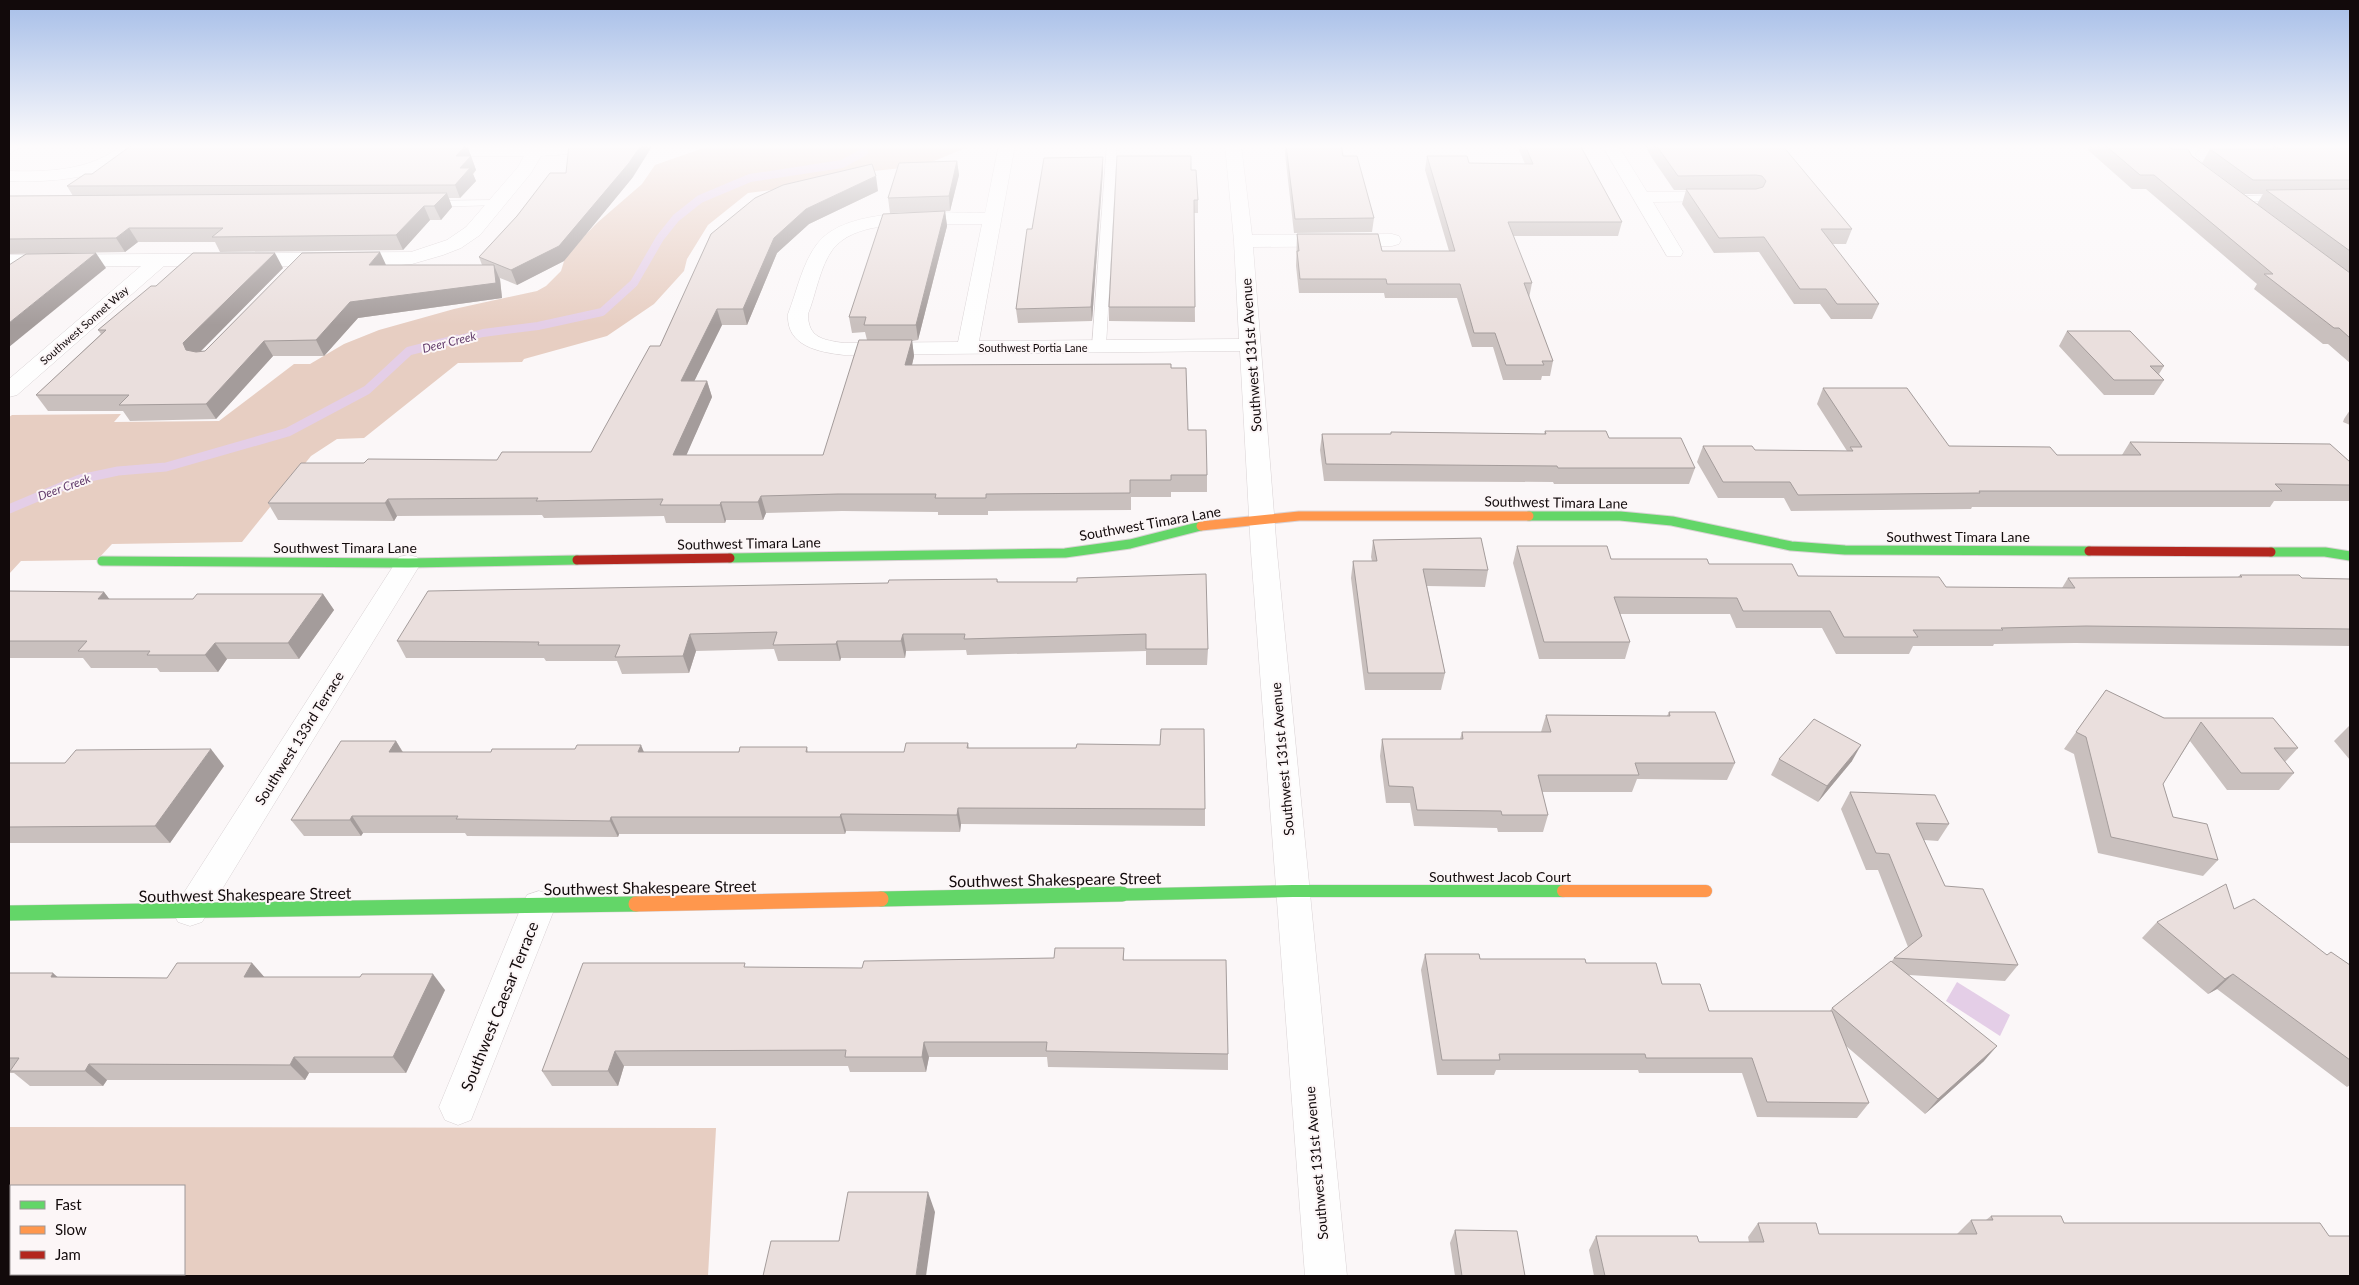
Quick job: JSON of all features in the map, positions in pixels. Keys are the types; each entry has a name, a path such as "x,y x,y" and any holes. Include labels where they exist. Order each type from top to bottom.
{"street":[{"path":"12,269 35,261 303,261 412,258 454,244 474,231 494,205"},
{"path":"967,348 995,205"},
{"name":"Southwest 131st Avenue","path":"1239,205 1262,520 1326,1276"},
{"path":"1645,205 1674,252"},
{"path":"2245,205 2258,215"},
{"name":"Southwest Portia Lane","path":"992,219 894,220 856,227 835,237 824,250 797,321 805,337 818,345 861,350 1249,345"},
{"path":"1243,241 1392,240"},
{"name":"Southwest Sonnet Way","path":"9,390 159,261"},
{"path":"282,282 303,261"},
{"name":"Southwest Timara Lane","path":"102,561 408,563 1065,553 1130,544 1206,525 1299,516 1620,516 1672,521 1791,546 1844,550 2325,552 2350,556"},
{"name":"Southwest 133rd Terrace","path":"190,912 408,563"},
{"name":"Southwest Jacob Court","path":"1293,891 1706,891"},
{"name":"Southwest Shakespeare Street","path":"9,913 190,912 1293,891"},
{"name":"Southwest Caesar Terrace","path":"458,1107 539,905"}],"lane":[{"path":"1099,347 1108,205"}],"shaded area":[{"path":"618,205 733,205 708,225 687,259 684,271 654,304 607,336 524,359 522,362 458,363 364,438 337,439 311,456 242,542 112,544 97,560 21,561 9,574 9,417 12,415 121,414 114,422 219,421 294,364 310,364 344,344 379,330 454,309 537,291 546,286 561,271 566,255"},
{"path":"1957,982 2010,1015 2000,1036 1946,1001"},
{"path":"9,1127 716,1128 708,1276 9,1276"}],"building":[{"path":"9,205 435,205 424,206 396,235 212,237 223,228 129,228 116,238 9,239"},
{"path":"525,205 594,205 559,246 511,270 479,257"},
{"path":"746,205 815,205 806,209 774,238 743,309 717,309 681,381 707,381 673,455 823,455 859,340 912,340 905,365 1171,364 1171,368 1186,368 1188,430 1206,430 1207,475 1171,475 1171,480 1130,480 1130,493 986,494 986,498 935,498 936,494 761,496 758,502 721,502 720,505 660,505 663,499 536,501 538,498 388,499 385,503 268,503 301,463 364,463 368,459 497,460 502,452 591,452 650,346 660,346 711,234"},
{"path":"1036,205 1099,205 1091,307 1016,309 1027,229 1032,229"},
{"path":"1114,205 1194,205 1195,307 1109,307"},
{"path":"1293,205 1370,205 1374,218 1295,219"},
{"path":"1441,205 1613,205 1622,222 1508,222 1532,283 1524,283 1553,361 1542,361 1544,365 1506,365 1495,333 1474,333 1460,284 1387,284 1386,279 1300,279 1297,234 1378,234 1382,251 1455,251"},
{"path":"1697,205 1832,205 1852,229 1821,229 1879,304 1837,304 1826,289 1800,289 1764,237 1719,238"},
{"path":"2190,205 2258,205 2350,273 2350,338 2339,328 2334,328 2264,274 2273,274"},
{"path":"2287,205 2350,205 2350,251"},
{"path":"945,211 916,325 864,325 866,317 849,317 883,214"},
{"path":"380,252 369,265 494,265 496,283 350,302 316,340 264,341 206,404 119,405 129,395 36,395 106,330 98,330 151,286 156,286 193,253 275,253 183,343 186,350 196,352 205,351 302,253"},
{"path":"96,253 9,323 9,265 26,254"},
{"path":"2067,331 2130,331 2164,366 2150,366 2164,380 2114,380"},
{"path":"1823,388 1907,388 1949,446 2050,447 2057,455 2141,455 2130,442 2330,444 2350,462 2350,485 2275,484 2282,491 1979,491 1980,493 1798,495 1790,482 1723,482 1703,446 1752,446 1755,450 1853,451 1850,447 1862,447"},
{"path":"1545,431 1606,431 1609,438 1681,438 1695,468 1326,464 1322,434 1391,434 1391,432 1546,434"},
{"path":"1481,538 1488,570 1423,569 1445,673 1368,673 1353,561 1377,561 1373,540"},
{"path":"1517,546 1607,546 1611,559 1707,559 1709,564 1792,564 1798,576 1939,577 1946,587 2075,588 2068,578 2299,575 2302,578 2350,579 2350,629 2086,626 2001,628 2003,630 1913,630 1918,637 1844,637 1830,611 1743,611 1737,598 1614,597 1630,642 1544,642"},
{"path":"1206,574 1208,649 1146,649 1146,634 964,639 965,634 903,634 901,641 837,641 836,644 773,645 777,632 690,634 683,656 615,657 620,645 538,645 539,642 397,641 428,591 888,583 889,580 997,579 997,582 1077,582 1077,578"},
{"path":"9,591 104,592 98,599 193,599 197,594 323,594 288,643 215,643 205,655 147,655 150,651 78,651 87,641 9,641"},
{"path":"2106,690 2164,718 2273,718 2298,748 2274,748 2294,773 2241,773 2201,722 2163,784 2173,817 2207,824 2218,860 2111,837 2086,737 2076,732"},
{"path":"1669,712 1715,712 1735,763 1635,763 1639,775 1538,775 1548,815 1502,815 1501,811 1417,810 1413,787 1389,786 1382,739 1463,739 1462,732 1551,732 1546,715 1670,716"},
{"path":"1814,719 1861,745 1827,786 1779,759"},
{"path":"1161,729 1204,729 1205,809 958,808 957,815 841,814 840,817 611,817 610,821 456,819 458,816 352,816 350,820 291,820 341,741 396,741 389,752 491,752 492,749 575,749 577,745 641,745 638,752 739,752 740,747 807,747 806,752 904,752 906,743 968,743 967,748 1076,748 1077,744 1160,745"},
{"path":"211,749 155,826 9,827 9,763 65,763 76,750"},
{"path":"1850,792 1935,795 1949,824 1916,823 1945,886 1983,889 2018,965 1894,958 1922,936 1889,854 1876,853"},
{"path":"2226,884 2234,909 2254,899 2327,955 2331,952 2350,965 2350,1060 2233,974 2225,979 2157,922"},
{"path":"1055,948 1124,948 1123,960 1226,960 1228,1054 1046,1051 1047,1042 924,1042 922,1057 845,1057 846,1050 615,1051 608,1071 542,1071 583,963 745,963 744,967 862,968 864,961 1054,958"},
{"path":"1425,954 1479,954 1480,959 1585,959 1586,963 1656,963 1662,984 1700,984 1709,1011 1832,1011 1869,1103 1767,1102 1752,1058 1646,1058 1645,1054 1499,1054 1500,1060 1442,1060"},
{"path":"1891,961 1997,1046 1938,1099 1832,1008"},
{"path":"177,963 252,963 244,977 360,977 362,974 433,974 393,1057 294,1057 290,1065 89,1064 85,1071 10,1071 19,1058 9,1058 9,973 53,973 51,977 167,978"},
{"path":"848,1192 928,1192 916,1276 763,1276 771,1241 839,1241"},
{"path":"1991,1216 2061,1216 2064,1223 2320,1223 2329,1236 2350,1236 2350,1276 1605,1276 1596,1236 1697,1236 1699,1242 1764,1242 1758,1223 1816,1223 1819,1234 1977,1234 1971,1220 1993,1220"},
{"path":"9,1223 10,1275 112,1276 9,1276"},
{"path":"1455,1230 1517,1231 1525,1276 1462,1276"}],"waterway":[{"name":"Deer Creek","path":"452,341 483,333 538,326 602,312 634,283 660,238 676,218 692,205"},
{"name":"Deer Creek","path":"9,509 80,479 118,471 166,467 288,432 367,390 409,351 457,339"}],"traffic: fast":[{"path":"1529,516 1620,516 1672,521 1791,546 1845,550 2089,551"},
{"path":"730,558 1065,553 1130,544 1201,526"},
{"path":"2271,552 2325,552 2350,556"},
{"path":"102,561 408,563 577,560"},
{"path":"881,899 1293,891 1563,891"},
{"path":"9,913 636,904"}],"traffic: slow":[{"path":"1201,526 1299,516 1529,516"},
{"path":"1563,891 1706,891"},
{"path":"636,904 881,899"}],"traffic: jam":[{"path":"2089,551 2271,552"},
{"path":"577,560 730,558"}]}
